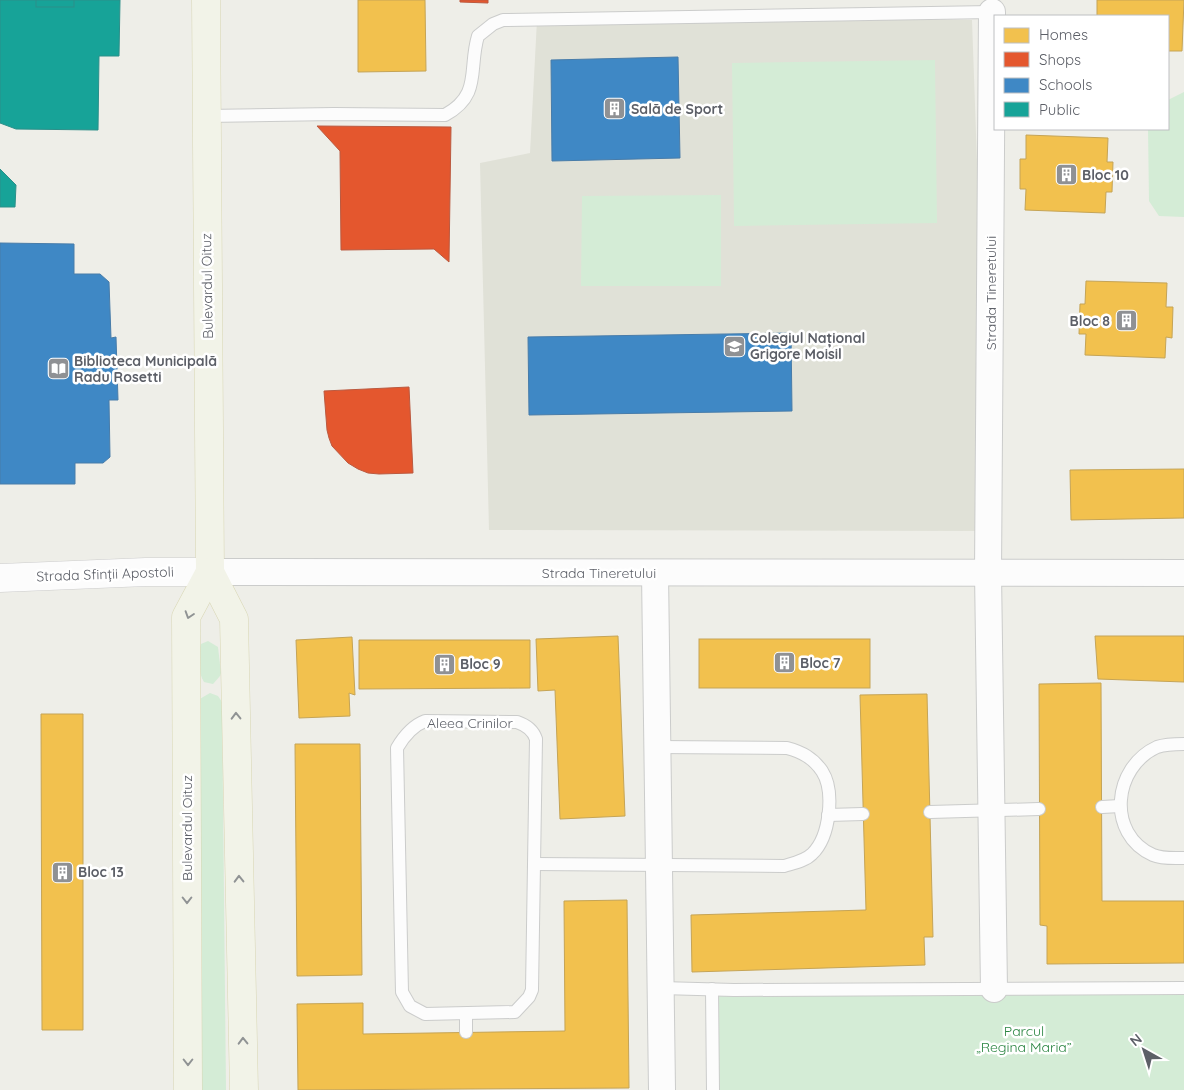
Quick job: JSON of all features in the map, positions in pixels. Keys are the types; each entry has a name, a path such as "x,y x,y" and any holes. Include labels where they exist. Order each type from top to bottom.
{"main road":[{"name":"Bulevardul Oituz","path":"206,0 210,572 234,619 244,1090"},
{"name":"Bulevardul Oituz","path":"188,1090 186,617 210,572"}],"street":[{"name":"Strada Tineretului","path":"988,573 992,12"},
{"name":"Strada Sfinții Apostoli","path":"0,578 146,572 210,572"},
{"name":"Strada Tineretului","path":"210,572 1184,574"},
{"path":"655,573 662,1090"},
{"path":"988,573 994,989"}],"lane":[{"path":"206,116 445,114 457,108 472,84 478,36 493,24 502,20 992,12"},
{"name":"Aleea Crinilor","path":"425,721 517,722 524,724 534,734 536,739 532,990 530,997 515,1012 466,1014 425,1014 410,1006 402,992 397,748 416,724 425,721"},
{"path":"1184,744 1159,746 1140,759 1126,778 1120,806 1125,828 1146,851 1154,856 1184,858"},
{"path":"534,864 784,866 801,861 812,854 822,841 827,827 828,788 822,771 810,757 787,748 658,747"},
{"path":"1102,807 1120,806"},
{"path":"930,812 1039,809"},
{"path":"828,815 863,814"},
{"path":"661,988 1184,988"},
{"path":"712,989 713,1090"},
{"path":"466,1014 466,1032"}],"shaded area":[{"name":"Colegiul Național Grigore Moisil","path":"537,20 972,20 990,531 489,530 480,163 530,153"}],"green space":[{"path":"935,60 937,223 734,226 732,63"},
{"path":"1184,92 1184,217 1159,216 1149,201 1148,130 1169,130 1169,100"},
{"path":"721,195 721,286 581,286 582,196"},
{"path":"208,641 218,647 221,673 213,684 204,682 199,669 201,644"},
{"path":"210,693 218,696 222,702 226,1090 202,1090 198,700"},
{"name":"Parcul „Regina Maria”","path":"1184,987 1184,1090 713,1090 712,989"}],"building: Homes":[{"path":"358,0 425,0 426,71 358,72"},
{"path":"1097,0 1184,0 1182,51 1169,51 1169,15 1097,15"},
{"name":"Bloc 10","path":"1026,135 1108,138 1107,162 1113,162 1112,192 1106,192 1105,213 1025,210 1026,189 1020,189 1020,159 1026,159"},
{"name":"Bloc 8","path":"1086,281 1167,283 1166,307 1173,307 1172,338 1166,337 1165,358 1085,355 1086,334 1079,334 1080,304 1085,304"},
{"path":"1184,469 1184,518 1071,520 1070,470"},
{"path":"618,636 625,816 560,819 555,690 538,691 536,639"},
{"path":"1095,636 1184,636 1184,682 1098,679"},
{"path":"352,637 355,695 349,693 350,716 299,718 296,640"},
{"name":"Bloc 7","path":"699,639 870,639 870,688 699,688"},
{"name":"Bloc 9","path":"359,640 530,640 530,688 359,689"},
{"path":"1101,683 1102,901 1184,901 1184,963 1047,964 1047,926 1040,925 1039,684"},
{"path":"927,694 933,937 924,937 925,965 692,972 691,915 866,910 860,695"},
{"name":"Bloc 13","path":"41,714 83,714 83,1030 42,1030"},
{"path":"295,744 360,744 362,975 297,976"},
{"path":"627,900 629,1088 298,1090 297,1004 363,1003 363,1034 565,1031 564,901"}],"building: Shops":[{"path":"460,0 488,0 488,3 460,2"},
{"path":"317,126 451,127 449,262 434,249 341,250 340,151"},
{"path":"409,387 413,473 368,473 348,463 332,446 329,438 324,391"}],"building: Schools":[{"name":"Sală de Sport","path":"678,57 680,158 552,161 551,60"},
{"name":"Biblioteca Municipală Radu Rosetti","path":"0,243 74,244 74,274 100,274 109,282 111,338 116,337 118,400 109,400 110,457 103,463 75,463 75,484 0,484"},
{"path":"791,333 792,411 529,415 528,337"}],"building: Public":[{"path":"0,0 120,0 119,56 99,56 98,130 16,129 0,123"},
{"path":"36,0 74,0 74,7 36,7"},
{"path":"0,169 16,185 15,207 0,207"}],"place":[{"name":"Sală de Sport","path":"615,109"},
{"name":"Bloc 10","path":"1066,175"},
{"name":"Bloc 8","path":"1126,321"},
{"name":"Colegiul Național Grigore Moisil","path":"734,346"},
{"name":"Biblioteca Municipală Radu Rosetti","path":"58,369"},
{"name":"Bloc 7","path":"784,663"},
{"name":"Bloc 9","path":"444,664"},
{"name":"Bloc 13","path":"62,872"}]}
